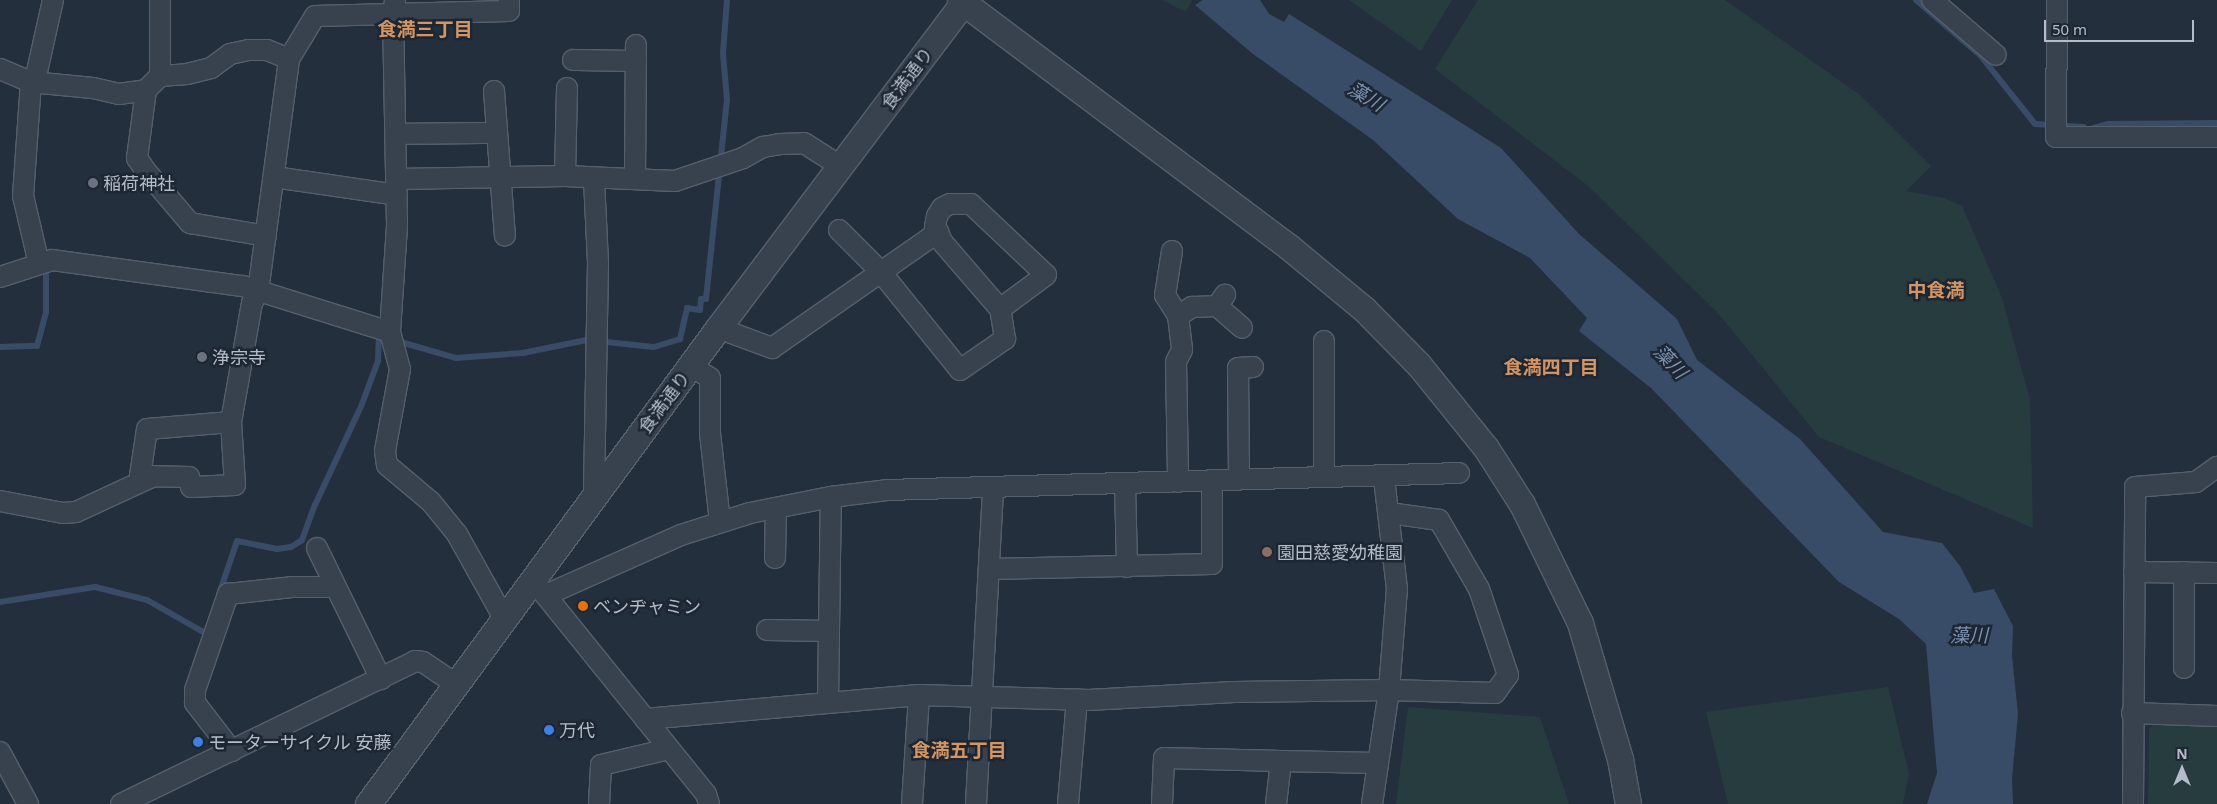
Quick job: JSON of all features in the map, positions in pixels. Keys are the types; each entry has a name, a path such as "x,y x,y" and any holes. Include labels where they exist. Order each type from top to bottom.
{"street":[{"path":"38,264 23,196 31,82 36,76 53,0"},
{"path":"160,0 153,83 137,158 190,223 266,236"},
{"path":"231,422 147,429 140,476 190,477 191,487 235,485 231,422 252,303 258,292 289,59 314,8 509,11 509,0"},
{"path":"1932,0 1996,55"},
{"path":"2057,0 2056,136 2217,137"},
{"path":"963,1 1289,247 1364,309 1425,372 1486,448 1522,504 1580,623 1620,759 1628,804"},
{"name":"食満通り","path":"372,802 504,618 539,587 594,495 963,1"},
{"path":"394,8 397,187 390,332 400,368 385,451 387,465 431,502 457,534 504,618"},
{"path":"0,69 31,82 93,88 119,94 211,68 230,54 249,50 268,50 289,59"},
{"path":"574,60 636,53 636,179"},
{"path":"565,176 567,88"},
{"path":"494,91 498,179 506,236"},
{"path":"396,134 496,133"},
{"path":"274,177 397,187 565,176 594,180 636,179 675,181 743,158 763,146 804,143 840,166"},
{"path":"594,180 598,263 594,495"},
{"path":"839,230 880,271 960,370 1004,339 1000,309 943,243 938,232 936,216 942,208 950,204 971,204 1046,275 1000,309"},
{"path":"718,328 772,348 938,232"},
{"path":"1172,251 1165,295 1178,316 1182,350 1176,362 1178,482"},
{"path":"0,277 52,260 243,286 390,332"},
{"path":"1178,316 1192,307 1221,300 1242,328"},
{"path":"1324,342 1324,477"},
{"path":"690,366 710,378 710,433 720,522"},
{"path":"1238,368 1239,479"},
{"path":"2133,804 2132,713 2135,487 2196,482 2217,467"},
{"path":"709,804 706,794 539,587 720,522 831,497 887,490 1239,479 1384,478 1459,473"},
{"path":"0,502 62,513 76,512 154,476"},
{"path":"1372,804 1389,690 1397,590 1390,513 1384,478"},
{"path":"989,569 1212,564 1212,481"},
{"path":"1126,484 1127,567"},
{"path":"976,804 993,487"},
{"path":"828,702 831,497"},
{"path":"775,558 776,508"},
{"path":"645,719 920,695 1077,699 1389,690 1495,693 1508,675 1479,590 1439,520 1390,513"},
{"path":"317,548 334,587 381,679"},
{"path":"2134,572 2217,573"},
{"path":"2184,572 2184,668"},
{"path":"232,751 195,703 195,690 228,594 292,587 334,587"},
{"path":"767,630 829,631"},
{"path":"121,804 381,679 414,660 423,662 456,684"},
{"path":"912,804 920,695"},
{"path":"1068,804 1077,699"},
{"path":"2132,713 2217,716"},
{"path":"599,804 601,765 669,749"},
{"path":"0,752 28,804"},
{"path":"1162,804 1164,758 1377,763"},
{"path":"1276,804 1280,761"}],"green space":[{"path":"1162,0 1192,0 1186,12"},
{"path":"1349,0 1452,0 1421,51"},
{"path":"1478,0 1725,0 1860,95 1931,166 1906,191 1944,198 1962,206 2002,298 2030,400 2033,528 1819,437 1718,313 1587,185 1435,69"},
{"path":"1888,687 1909,773 1903,804 1728,804 1706,712"},
{"path":"1408,707 1540,717 1569,804 1396,804"},
{"path":"2154,724 2217,727 2217,804 2148,804 2149,729"}],"water":[{"name":"藻川","path":"1203,0 1260,0 1269,14 1284,22 1289,14 1501,148 1579,234 1677,319 1697,360 1800,439 1883,532 1942,543 1960,566 1974,593 1994,589 2013,626 2012,656 2018,714 2012,778 2013,804 1927,804 1937,773 1926,644 1899,619 1839,582 1651,388 1579,331 1587,318 1530,258 1458,219 1373,140 1253,54 1195,5"}],"waterway":[{"path":"397,341 456,358 523,353 587,340 654,347 680,339 687,308 700,310 701,299 706,299 727,100 723,53 727,0"},
{"path":"1916,0 1980,55 2035,124 2084,127"},
{"path":"2094,128 2108,124 2217,123"},
{"path":"0,347 37,346 46,312 46,265"},
{"path":"219,594 237,541 277,549 291,547 302,540 315,505 362,404 378,361 379,336 383,337"},
{"path":"0,602 95,587 147,600 205,633"}],"place":[{"name":"稲荷神社","path":"93,183"},
{"name":"浄宗寺","path":"202,357"},
{"name":"園田慈愛幼稚園","path":"1267,552"},
{"name":"ベンヂャミン","path":"583,606"},
{"name":"万代","path":"549,730"},
{"name":"モーターサイクル 安藤","path":"198,742"}],"district":[{"name":"食満三丁目","path":"425,30"},
{"name":"中食満","path":"1936,291"},
{"name":"食満四丁目","path":"1551,368"},
{"name":"食満五丁目","path":"959,751"}]}
